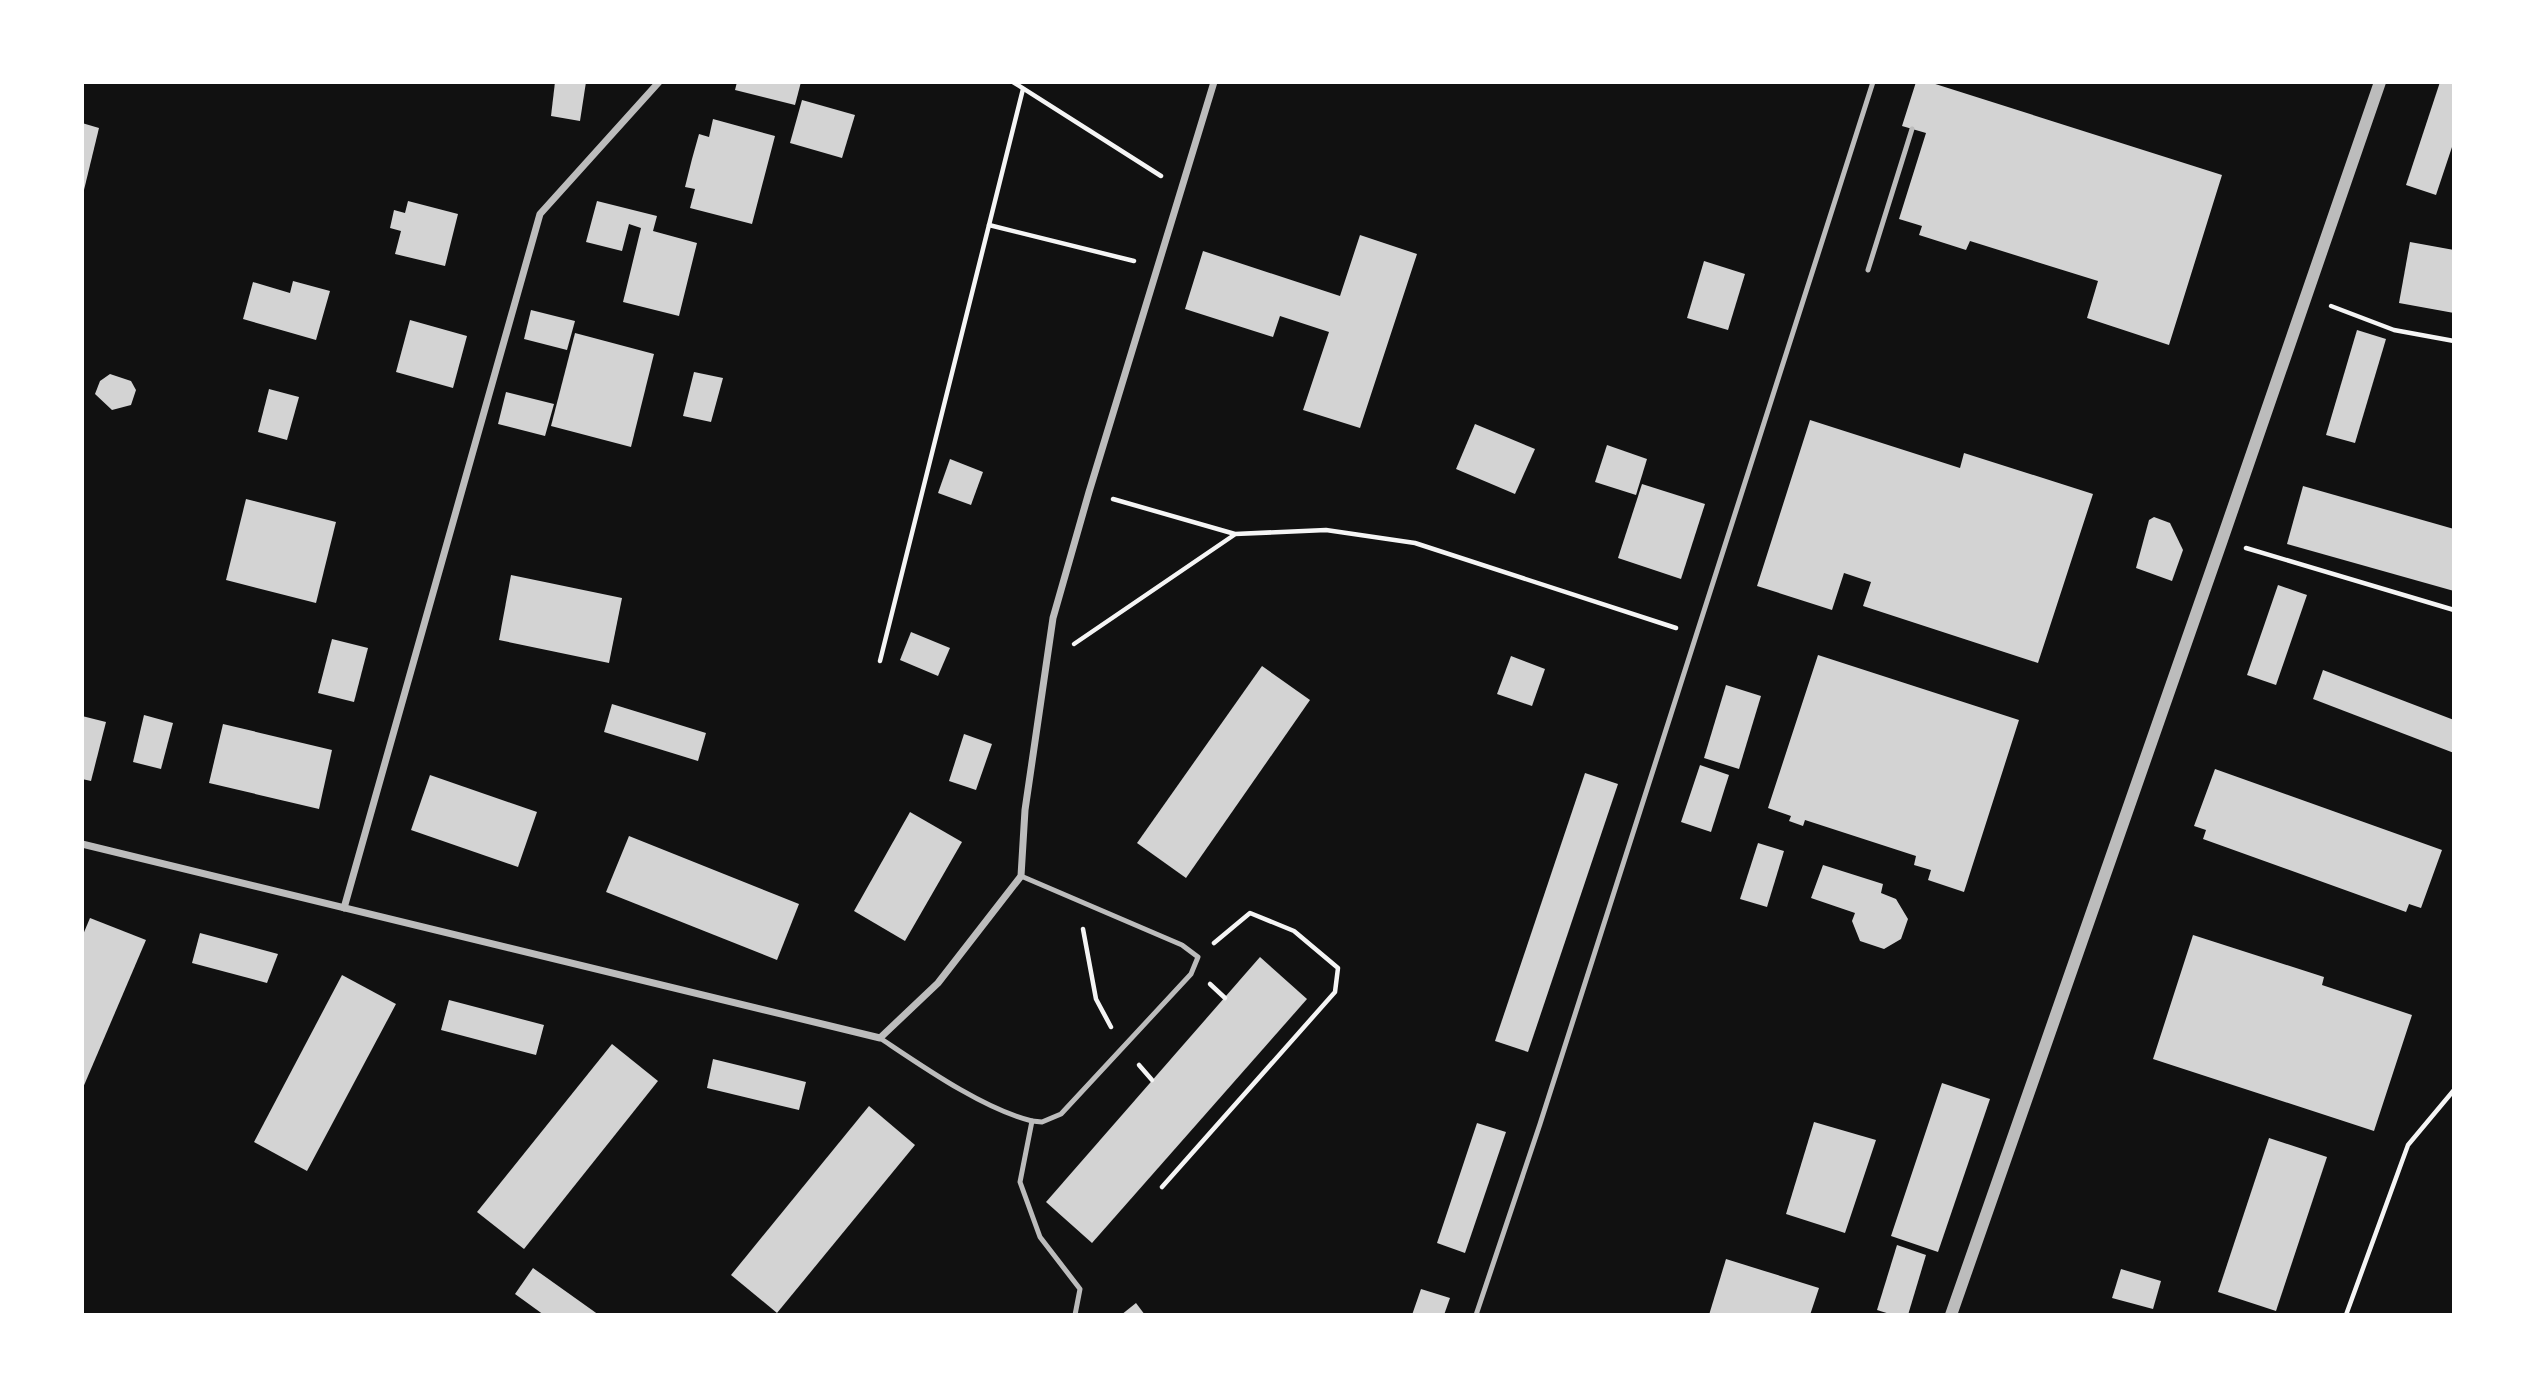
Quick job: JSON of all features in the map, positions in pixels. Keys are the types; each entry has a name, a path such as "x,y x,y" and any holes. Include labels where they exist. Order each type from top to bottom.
{"street":[{"path":"344,908 540,214 659,82"},
{"path":"82,844 880,1038 938,983 1021,876 1025,810 1044,664 1053,618 1214,82"},
{"path":"1951,1315 2380,82"}],"lane":[{"path":"1476,1315 1697,635 1872,82"},
{"path":"1868,270 1912,129"},
{"path":"880,1038 935,1074 1015,1117 1042,1122 1061,1114 1191,974 1198,957 1182,945 1021,876"},
{"path":"1032,1121 1020,1182 1040,1237 1080,1289 1075,1315"}],"path":[{"path":"1013,82 1182,189"},
{"path":"880,661 1023,89"},
{"path":"989,225 1158,267"},
{"path":"2306,297 2394,330 2454,341"},
{"path":"1089,492 1235,534 1326,530 1415,543 1697,635"},
{"path":"1044,664 1235,534"},
{"path":"2222,540 2454,610"},
{"path":"1076,898 1096,999 1123,1048 1152,1080"},
{"path":"1162,1187 1335,992 1338,968 1294,931 1250,913 1198,957"},
{"path":"2346,1315 2408,1145 2454,1090"}],"building":[{"path":"555,82 586,82 580,121 551,116"},
{"path":"737,82 801,82 795,105 735,90"},
{"path":"1916,82 1929,82 2222,175 2169,345 2087,318 2098,281 1970,241 1966,250 1919,235 1922,226 1899,219 1926,133 1902,126"},
{"path":"2440,82 2454,82 2454,141 2436,195 2406,185"},
{"path":"802,100 855,115 842,158 790,143"},
{"path":"713,119 775,136 752,224 690,208 695,189 685,187 692,159 699,134 709,137"},
{"path":"82,123 99,128 83,194 82,194"},
{"path":"408,201 458,214 445,266 395,254 401,231 390,228 394,210 405,213"},
{"path":"597,201 657,216 653,231 697,243 679,316 623,302 641,228 629,224 622,251 586,242"},
{"path":"1360,235 1417,254 1360,428 1303,410 1329,332 1280,316 1273,337 1185,309 1203,251 1340,296"},
{"path":"2410,242 2454,250 2454,313 2399,303"},
{"path":"1704,261 1745,274 1728,330 1687,318"},
{"path":"293,281 330,291 316,340 243,319 253,282 290,293"},
{"path":"531,310 575,321 567,350 524,339"},
{"path":"410,320 467,336 453,388 396,372"},
{"path":"2357,330 2386,339 2355,443 2326,435"},
{"path":"575,333 654,354 631,447 551,426"},
{"path":"694,372 723,378 711,422 683,416"},
{"path":"110,374 131,381 136,390 131,405 112,410 95,394 100,381"},
{"path":"269,389 299,397 287,440 258,432"},
{"path":"506,392 554,404 545,436 498,424"},
{"path":"1810,420 1960,468 1964,453 2093,494 2038,663 1863,606 1871,582 1844,573 1832,610 1757,586"},
{"path":"1475,424 1535,449 1515,494 1456,469"},
{"path":"1607,445 1647,459 1636,495 1595,482"},
{"path":"950,459 983,472 971,505 938,493"},
{"path":"1642,484 1705,504 1681,579 1618,558"},
{"path":"2303,486 2454,529 2454,591 2287,544"},
{"path":"246,499 336,522 316,603 226,580"},
{"path":"2154,517 2170,523 2183,550 2172,581 2136,568 2149,520"},
{"path":"511,575 622,598 609,663 499,640"},
{"path":"2278,585 2307,595 2276,685 2247,675"},
{"path":"911,632 950,648 938,676 900,660"},
{"path":"332,639 368,648 354,702 318,693"},
{"path":"1818,655 2019,720 1964,892 1928,880 1931,870 1914,865 1916,856 1805,820 1803,826 1789,821 1791,816 1768,808"},
{"path":"1511,656 1545,669 1532,706 1497,694"},
{"path":"1262,666 1310,700 1186,878 1137,843"},
{"path":"2323,670 2454,720 2454,753 2313,699"},
{"path":"1726,685 1761,696 1739,769 1704,758"},
{"path":"612,704 706,733 698,761 604,732"},
{"path":"144,715 173,723 161,769 133,762"},
{"path":"82,716 106,722 91,781 82,779"},
{"path":"223,724 332,750 319,809 209,783"},
{"path":"964,734 992,744 976,790 949,781"},
{"path":"1700,765 1729,775 1711,832 1681,822"},
{"path":"2215,769 2442,850 2421,908 2409,904 2406,912 2203,839 2206,830 2194,826"},
{"path":"1585,773 1618,784 1528,1052 1495,1041"},
{"path":"430,775 537,812 518,867 411,830"},
{"path":"910,812 962,842 905,941 854,911"},
{"path":"629,836 799,904 777,960 606,892"},
{"path":"1758,843 1784,851 1767,907 1740,899"},
{"path":"1823,865 1883,884 1881,893 1896,899 1908,919 1901,939 1884,949 1860,941 1852,921 1855,913 1811,898"},
{"path":"90,918 146,940 82,1090 82,937"},
{"path":"200,933 278,954 267,983 192,963"},
{"path":"2193,935 2324,977 2322,985 2412,1015 2374,1131 2153,1059"},
{"path":"1260,957 1307,999 1092,1243 1046,1202"},
{"path":"342,975 396,1004 307,1171 254,1142"},
{"path":"449,1000 544,1025 536,1055 441,1030"},
{"path":"612,1044 658,1081 524,1249 477,1212"},
{"path":"713,1059 806,1082 799,1110 707,1088"},
{"path":"1942,1083 1990,1099 1938,1252 1891,1236"},
{"path":"869,1106 915,1145 777,1313 731,1275"},
{"path":"1814,1122 1876,1140 1845,1233 1786,1214"},
{"path":"1477,1123 1506,1132 1465,1253 1437,1243"},
{"path":"2269,1138 2327,1157 2276,1311 2218,1292"},
{"path":"1897,1245 1926,1255 1908,1315 1893,1315 1877,1310"},
{"path":"1726,1259 1819,1288 1810,1315 1709,1315"},
{"path":"533,1268 599,1315 544,1315 515,1294"},
{"path":"2121,1269 2161,1281 2153,1309 2112,1298"},
{"path":"1421,1289 1450,1298 1444,1315 1412,1315"},
{"path":"1136,1303 1145,1315 1121,1315"}]}
